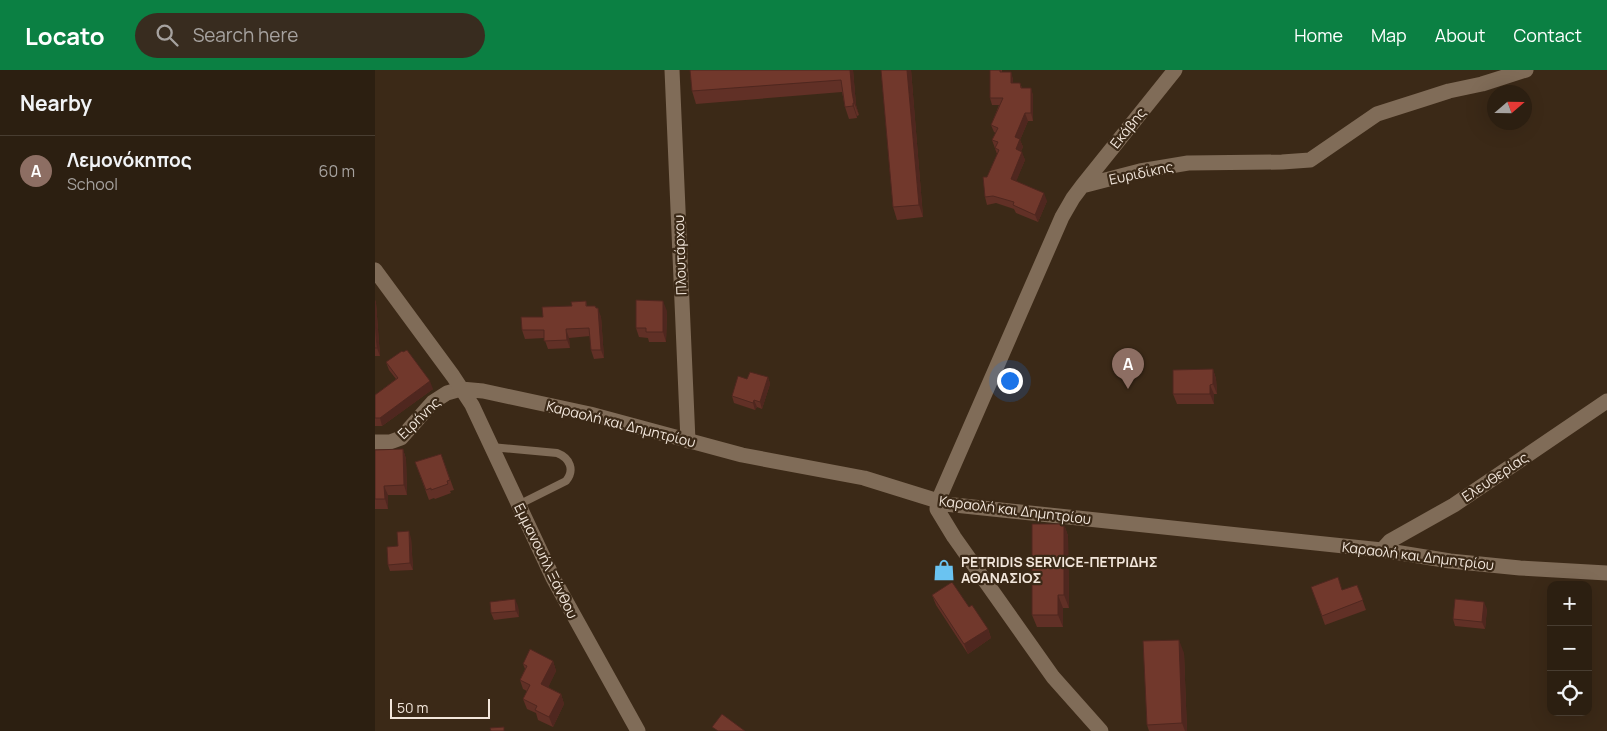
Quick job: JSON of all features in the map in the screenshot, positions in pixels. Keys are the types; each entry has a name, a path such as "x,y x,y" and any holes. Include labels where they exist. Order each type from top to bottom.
{"street":[{"name":"Πλουτάρχου","path":"672,70 688,441"},
{"name":"Εκάβης","path":"1082,186 1175,70"},
{"name":"Ευριδίκης","path":"1082,186 1140,171 1188,163 1310,160 1377,114 1449,91 1482,84 1526,70"},
{"path":"1082,186 1062,217 938,502 937,509 1053,677 1101,731"},
{"path":"375,270 461,389"},
{"name":"Καραολή και Δημητρίου","path":"461,389 483,391 590,414 742,454 864,478 945,504 1382,550 1450,561 1520,568 1607,573"},
{"name":"Ειρήνης","path":"375,442 390,442 401,438 433,402 447,393 461,389"},
{"name":"Εμμανουήλ Ξάνθου","path":"461,389 472,405 573,615 638,731"},
{"name":"Ελευθερίας","path":"1382,550 1390,541 1454,505 1607,401"}],"lane":[{"path":"491,447 557,454 568,460 571,468 570,475 566,481 519,505"}],"building":[{"path":"690,70 850,70 854,103 853,106 845,107 841,80 692,91"},
{"path":"881,70 907,70 919,205 893,207"},
{"path":"990,70 1011,72 1011,83 1020,83 1021,88 1031,88 1031,113 1025,113 1015,137 1020,139 1016,149 1022,152 1011,179 1044,193 1035,215 1013,205 1014,202 993,196 985,197 983,177 987,177 999,150 995,148 998,142 992,140 998,128 991,125 1003,98 990,98"},
{"path":"636,300 663,301 663,332 646,332 646,328 636,328"},
{"path":"586,301 586,306 598,308 601,350 591,350 589,328 566,329 567,340 544,341 544,330 522,330 521,317 543,317 542,307 572,306 571,302"},
{"path":"375,320 377,348 375,348"},
{"path":"407,350 430,381 380,418 375,418 375,395 398,378 386,362 402,351"},
{"path":"1213,369 1213,384 1210,385 1210,394 1173,394 1173,370"},
{"path":"750,372 768,377 760,402 754,400 753,403 732,396 738,376 747,379"},
{"path":"403,449 404,485 384,486 385,499 375,499 375,450"},
{"path":"441,454 450,480 447,481 448,484 426,490 415,462"},
{"path":"1032,524 1064,524 1064,595 1058,595 1058,615 1032,615"},
{"path":"409,531 410,563 388,565 387,547 398,546 397,532"},
{"path":"1338,577 1342,590 1357,585 1363,600 1322,616 1311,587"},
{"path":"952,582 969,607 972,605 988,629 964,644 932,595"},
{"path":"515,599 516,611 491,613 490,602"},
{"path":"1455,599 1484,602 1482,622 1453,619"},
{"path":"1179,640 1182,723 1147,725 1143,641"},
{"path":"530,649 553,661 541,684 561,694 549,717 535,710 537,706 523,699 530,685 520,680 527,666 523,664"},
{"path":"722,714 745,731 718,731 712,727"},
{"path":"504,727 504,731 491,731 490,728"}],"place":[{"name":"Λεμονόκηπος","path":"1128,389"},
{"name":"PETRIDIS SERVICE-ΠΕΤΡΙΔΗΣ ΑΘΑΝΑΣΙΟΣ","path":"944,570"}]}
